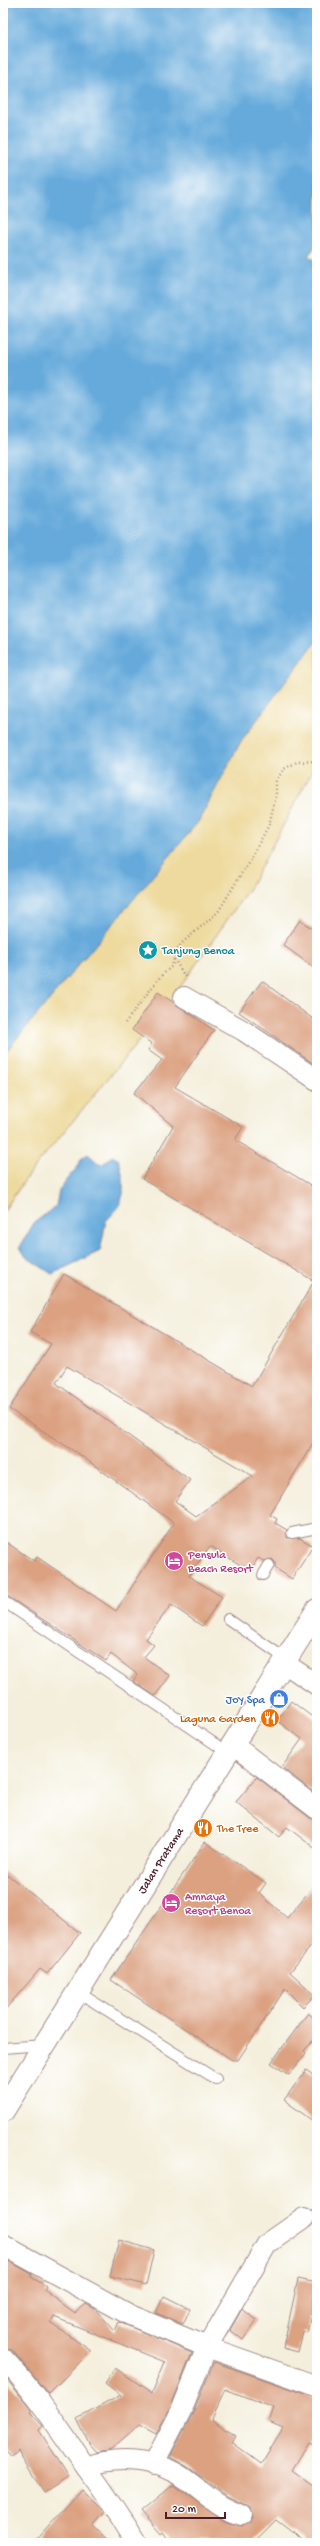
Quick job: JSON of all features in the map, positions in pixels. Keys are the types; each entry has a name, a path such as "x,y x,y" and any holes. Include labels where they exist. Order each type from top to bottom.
{"street":[{"path":"184,996 244,1031 317,1080"},
{"name":"Jalan Pratama","path":"3,2111 317,1610"},
{"path":"285,1661 317,1685"},
{"path":"230,1748 317,1809"},
{"path":"153,2465 181,2412 207,2347 268,2242 304,2218"},
{"path":"3,2245 130,2315 207,2347 317,2386"},
{"path":"3,2358 28,2384 108,2496 137,2543"},
{"path":"86,2467 107,2460 136,2461 153,2465 176,2473 219,2505 241,2515"}],"lane":[{"path":"292,1533 317,1528"},
{"path":"263,1575 269,1565"},
{"path":"6,1603 230,1748"},
{"path":"228,1619 285,1661"},
{"path":"78,1992 216,2078"},
{"path":"3,2048 45,2045"}],"path":[{"path":"125,1023 160,977 168,972 182,943 218,912 269,825 276,796 276,781 284,769 297,762 317,761"}],"sand":[{"name":"Tanjung Benoa","path":"317,640 317,762 250,887 162,1013 29,1174 3,1212 3,1055 198,822 241,741"}],"water":[{"path":"3,3 317,3 317,244 308,256 317,261 317,640 241,741 198,822 3,1055"},
{"path":"88,1154 99,1164 103,1164 112,1156 119,1160 123,1178 123,1194 119,1207 106,1221 100,1251 52,1274 26,1257 20,1247 34,1223 56,1206 59,1191 76,1169 82,1158"}],"building":[{"path":"300,920 317,932 317,970 283,945"},
{"path":"262,981 317,1022 317,1066 239,1012"},
{"path":"158,992 214,1030 175,1087 243,1127 235,1140 317,1189 317,1436 270,1515 277,1519 275,1523 287,1530 287,1538 300,1538 313,1546 292,1579 275,1568 275,1562 272,1559 264,1561 258,1558 250,1571 210,1546 189,1576 222,1597 202,1626 171,1605 146,1639 154,1645 144,1657 170,1676 155,1696 133,1681 138,1675 111,1654 106,1661 3,1593 3,1540 34,1561 37,1557 116,1611 174,1523 83,1457 9,1409 51,1344 30,1332 64,1274 252,1386 314,1281 142,1179 173,1126 134,1093 162,1060 148,1050 152,1044 132,1030","holes":["67,1366 253,1476 196,1516 175,1501 190,1480 56,1383"]},
{"path":"291,1701 315,1719 317,1717 317,1795 282,1767 302,1739 277,1721"},
{"path":"257,1777 310,1818 317,1820 317,1850 287,1827 279,1837 236,1802"},
{"path":"205,1842 266,1883 259,1893 287,1918 317,1882 317,1939 290,1972 315,1995 303,2007 285,1989 238,2060 232,2060 111,1980"},
{"path":"3,1871 80,1933 47,1974 40,1969 3,2012"},
{"path":"308,2013 317,2021 317,2036 304,2051 306,2053 289,2075 271,2063"},
{"path":"306,2070 317,2078 317,2124 284,2100"},
{"path":"119,2240 154,2250 146,2285 110,2276"},
{"path":"3,2258 32,2274 31,2277 46,2286 44,2290 75,2313 86,2304 95,2309 115,2331 119,2322 192,2353 171,2406 156,2434 139,2425 111,2449 97,2452 89,2443 77,2419 121,2395 105,2383 115,2368 152,2393 165,2362 54,2317 51,2323 91,2351 48,2394 12,2350 3,2347"},
{"path":"298,2279 317,2283 317,2285 307,2333 303,2332 298,2352 283,2348"},
{"path":"164,2296 190,2309 183,2324 156,2313"},
{"path":"242,2309 257,2320 243,2340 230,2330"},
{"path":"214,2362 317,2398 317,2446 309,2442 292,2470 317,2488 317,2543 305,2543 294,2532 293,2533 276,2520 253,2543 172,2543 164,2532 162,2534 142,2511 173,2485 224,2521 242,2526 252,2519 250,2507 227,2496 188,2467 170,2457 192,2415","holes":["225,2389 274,2408 269,2422 283,2428 261,2464 232,2442 236,2436 211,2419"]},
{"path":"3,2375 32,2410 30,2412 43,2426 39,2430 69,2477 44,2493 18,2451 12,2457 3,2448"},
{"path":"81,2489 104,2512 93,2525 112,2543 33,2543"}],"place":[{"name":"Tanjung Benoa","path":"148,950"},
{"name":"Pensula Beach Resort","path":"174,1561"},
{"name":"JoY Spa","path":"279,1699"},
{"name":"Laguna Garden","path":"270,1718"},
{"name":"The Tree","path":"203,1828"},
{"name":"Amnaya Resort Benoa","path":"171,1903"}]}
